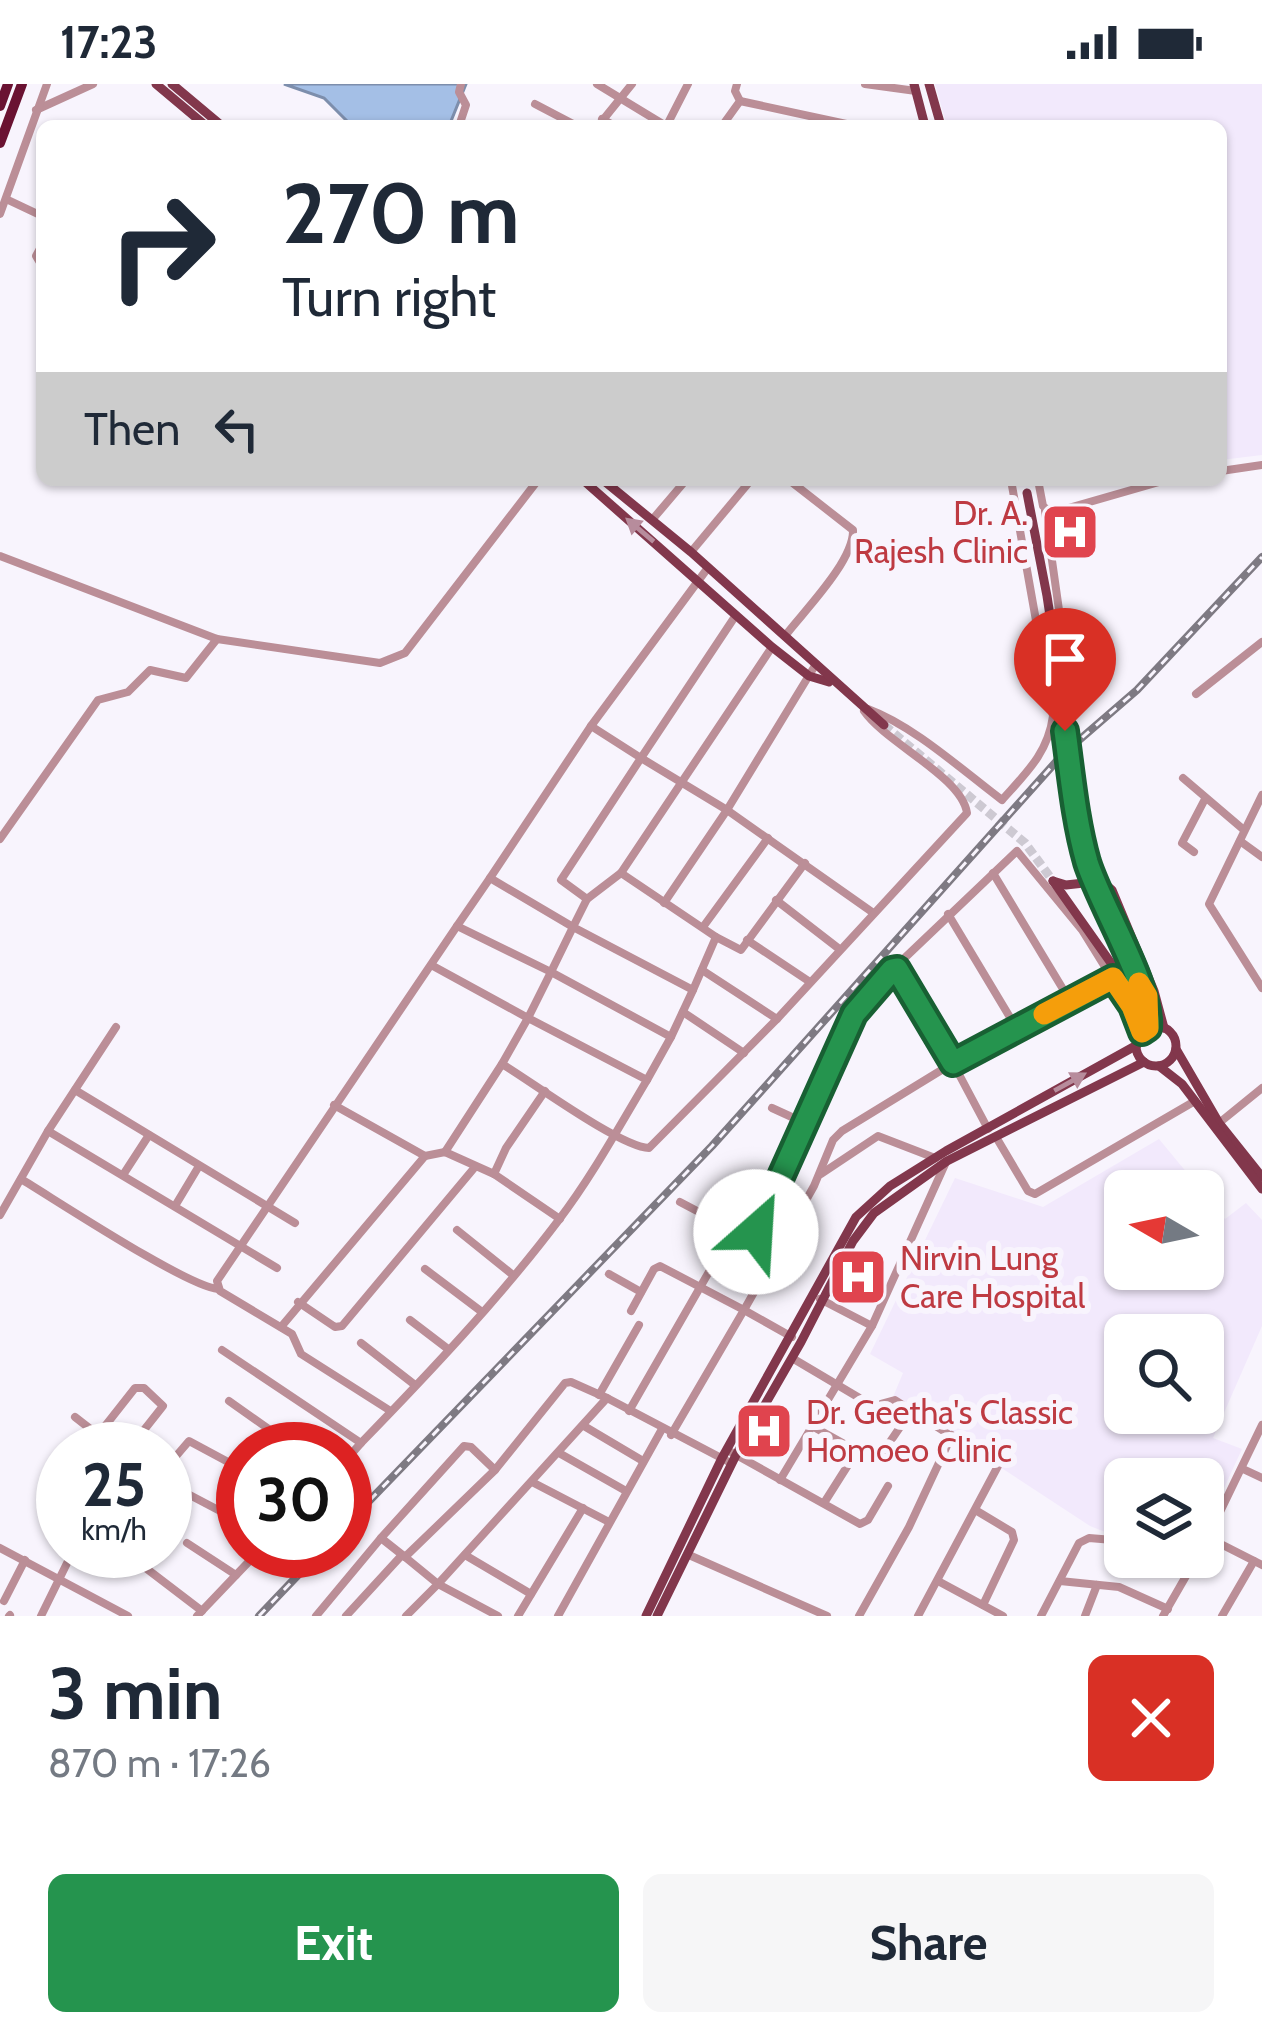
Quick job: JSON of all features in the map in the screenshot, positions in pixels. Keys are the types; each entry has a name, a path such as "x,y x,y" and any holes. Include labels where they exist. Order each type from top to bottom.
{"highway":[{"path":"0,106 8,84"},
{"path":"0,142 22,84"}],"main road":[{"path":"156,84 199,120"},
{"path":"172,84 215,120"},
{"path":"929,84 938,120"},
{"path":"915,88 923,120"},
{"path":"590,486 784,635 884,724"},
{"path":"611,486 691,552 736,615 809,676 834,683"},
{"path":"1025,486 1087,860 1130,965 1163,1028 1175,1041 1220,1123 1262,1177"},
{"path":"1145,1030 1135,997 1053,880 1066,885 1102,881 1112,890 1156,996 1163,1028"},
{"path":"992,1133 1136,1045 1145,1030 1147,996"},
{"path":"1145,1030 1163,1028"},
{"path":"1136,1045 1144,1062"},
{"path":"1159,1066 1173,1058 1176,1049"},
{"path":"646,1616 792,1337 853,1241 874,1213 941,1160 1144,1062 1176,1078 1262,1190"},
{"path":"660,1615 729,1457 792,1358 818,1298"}],"street":[{"path":"0,214 46,84"},
{"path":"36,110 93,84"},
{"path":"461,84 459,92 466,106 461,120"},
{"path":"597,84 657,120"},
{"path":"603,120 632,84"},
{"path":"669,120 688,84"},
{"path":"737,84 740,101"},
{"path":"865,84 915,88"},
{"path":"740,101 824,120"},
{"path":"726,120 740,101"},
{"path":"535,104 557,120"},
{"path":"30,126 36,130"},
{"path":"6,199 36,213"},
{"path":"1227,470 1262,465"},
{"path":"0,556 218,639 391,662 405,653 533,486"},
{"path":"607,501 620,486"},
{"path":"651,520 681,486"},
{"path":"691,552 746,486"},
{"path":"784,635 832,576 854,538 854,530 797,486"},
{"path":"861,707 884,715 1001,800 1038,760 1050,737 1053,716 1012,486"},
{"path":"1039,486 1073,709 1053,716"},
{"path":"1045,511 1142,486"},
{"path":"218,1289 217,1281 591,726 703,574"},
{"path":"1032,596 1056,589"},
{"path":"587,899 562,883 561,877 736,615"},
{"path":"0,839 98,700 128,692 150,670 186,677 218,639"},
{"path":"445,1152 528,1018 587,899 621,874 772,646"},
{"path":"1196,694 1260,647"},
{"path":"664,903 816,664"},
{"path":"502,1064 643,1149 656,1144 967,813 966,803 946,781 875,727 861,707"},
{"path":"591,726 727,810 872,912"},
{"path":"1183,778 1244,830"},
{"path":"1262,795 1210,906 1262,988"},
{"path":"1194,852 1182,843 1205,799"},
{"path":"703,927 768,838"},
{"path":"1240,841 1262,857"},
{"path":"680,1202 754,1235 854,1014 948,914 1017,851 1082,930 1145,1030"},
{"path":"621,874 741,950 805,862"},
{"path":"993,873 1069,998"},
{"path":"490,878 693,990"},
{"path":"776,900 838,948"},
{"path":"948,914 1017,1029"},
{"path":"458,926 670,1037"},
{"path":"372,1430 482,1312 560,1219 670,1037 716,937"},
{"path":"747,940 810,982"},
{"path":"433,966 646,1080"},
{"path":"897,969 1028,1191 1035,1194 1195,1101"},
{"path":"701,970 777,1019"},
{"path":"558,1616 643,1462 743,1310 819,1175 833,1140 953,1063 1113,978"},
{"path":"683,1012 744,1053"},
{"path":"0,1215 116,1027"},
{"path":"1220,1123 1262,1088"},
{"path":"75,1090 296,1223"},
{"path":"494,1174 545,1090"},
{"path":"334,1105 425,1156"},
{"path":"772,1108 807,1124"},
{"path":"48,1131 277,1268"},
{"path":"123,1175 149,1135"},
{"path":"780,1480 872,1327 941,1160 878,1136 819,1175"},
{"path":"281,1327 425,1156 445,1152 494,1174 560,1219"},
{"path":"176,1206 199,1166"},
{"path":"298,1302 330,1325 342,1326 475,1166"},
{"path":"21,1178 176,1271 204,1287 218,1289 281,1327 292,1334 301,1354 389,1410"},
{"path":"629,1411 733,1229"},
{"path":"458,1230 513,1275"},
{"path":"631,1311 656,1267 792,1337"},
{"path":"425,1269 482,1312"},
{"path":"609,1274 641,1292"},
{"path":"818,1298 872,1327"},
{"path":"410,1320 448,1349"},
{"path":"406,1616 584,1426 639,1325"},
{"path":"361,1342 415,1385"},
{"path":"222,1350 330,1422"},
{"path":"792,1358 876,1407 891,1399 998,1466 918,1616"},
{"path":"346,1616 495,1470 565,1383 780,1480 865,1524 888,1486"},
{"path":"113,1422 135,1388 144,1388 163,1406 150,1422"},
{"path":"229,1401 259,1422"},
{"path":"812,1426 855,1454 879,1458 911,1412"},
{"path":"75,1417 80,1422"},
{"path":"1224,1506 1262,1425"},
{"path":"584,1426 643,1462"},
{"path":"859,1616 909,1527 952,1435"},
{"path":"316,1616 464,1446 495,1470"},
{"path":"559,1453 626,1491"},
{"path":"824,1503 855,1454"},
{"path":"1243,1468 1262,1478"},
{"path":"532,1482 609,1522"},
{"path":"518,1616 583,1508"},
{"path":"977,1511 1012,1532 1014,1540 983,1605"},
{"path":"381,1538 438,1584 498,1616"},
{"path":"1041,1616 1084,1539 1104,1540"},
{"path":"0,1548 36,1566"},
{"path":"1222,1616 1258,1563 1224,1549"},
{"path":"465,1555 531,1594"},
{"path":"689,1556 827,1616"},
{"path":"4,1601 25,1560"},
{"path":"41,1616 60,1578 128,1616"},
{"path":"156,1578 200,1613 234,1578"},
{"path":"1060,1581 1119,1587 1166,1612 1186,1578"},
{"path":"938,1581 1003,1616"},
{"path":"1086,1616 1097,1585"}],"shaded area":[{"path":"935,84 1262,84 1262,455 1227,459 1227,120 945,120"},
{"path":"1159,1139 1185,1170 1106,1170"},
{"path":"1104,1171 1104,1290 1224,1290 1224,1218 1246,1203 1262,1220 1262,1326 1224,1413 1224,1314 1104,1314 1104,1434 1215,1434 1213,1438 1242,1449 1224,1488 1224,1458 1104,1458 1104,1532 893,1397 903,1373 870,1354 955,1178 1043,1207"}],"water":[{"path":"284,84 466,84 451,120 346,120 324,98"}],"tunnel":[{"path":"884,725 1025,843 1053,881"}],"railway":[{"path":"372,1498 712,1146 1063,754 1137,690 1262,557"},
{"path":"259,1616 295,1578"}],"slow traffic":[{"path":"1044,1014 1113,978 1142,1032 1148,1028 1148,1006 1139,983"}],"place":[{"name":"Dr. A. Rajesh Clinic","path":"1070,532"},
{"name":"Nirvin Lung Care Hospital","path":"858,1277"},
{"name":"Dr. Geetha's Classic Homoeo Clinic","path":"764,1431"}],"route":[{"path":"756,1232 854,1014 892,970 897,969 953,1063 1113,978 1142,1032 1148,1028 1147,996 1087,860 1065,731"}]}
